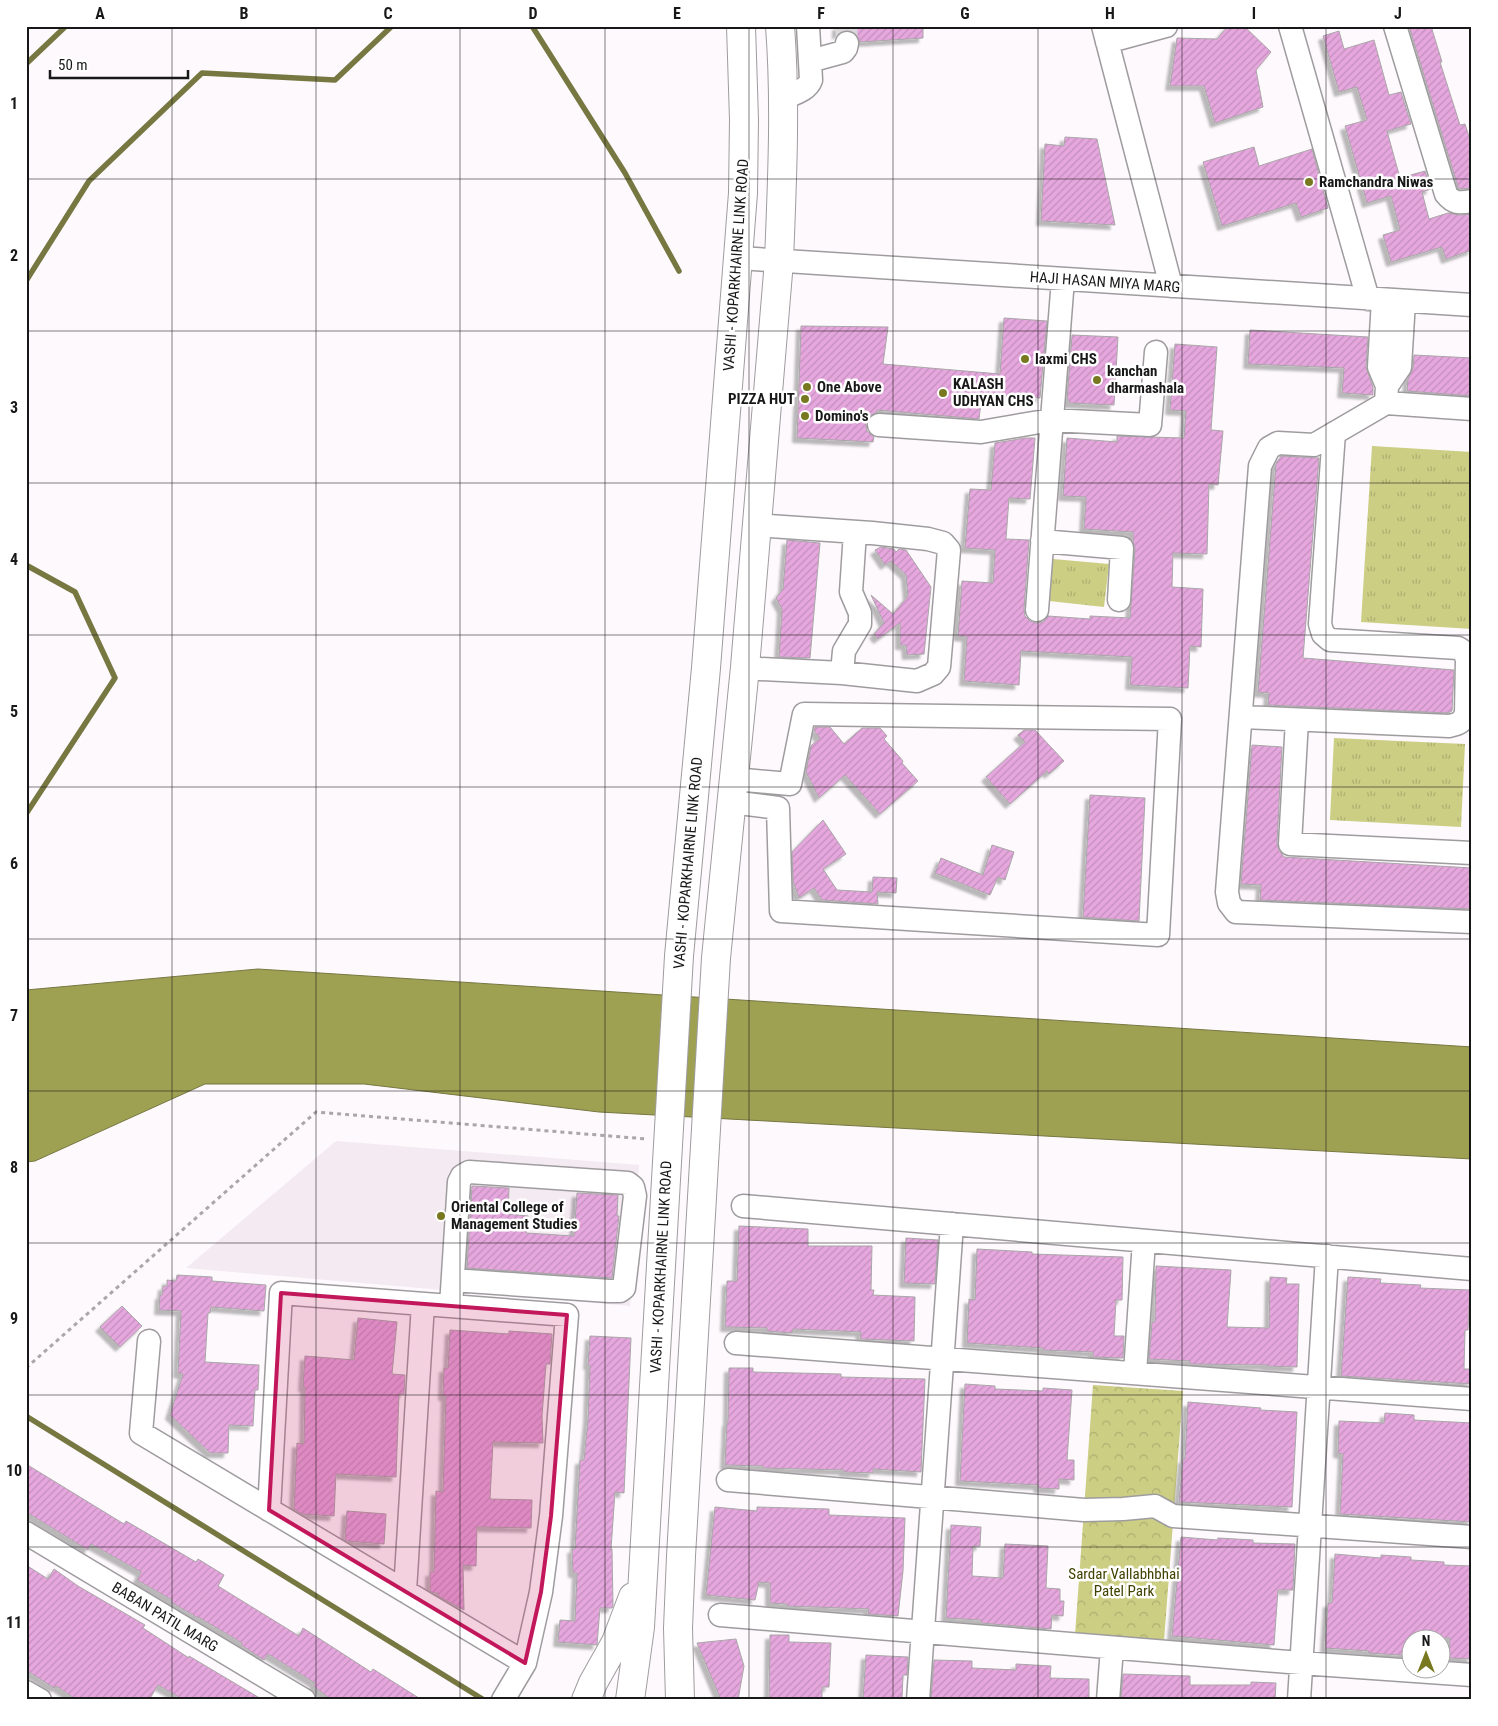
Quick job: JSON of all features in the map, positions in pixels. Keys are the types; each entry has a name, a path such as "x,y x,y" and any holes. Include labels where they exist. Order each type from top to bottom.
{"main road":[{"name":"VASHI - KOPARKHAIRNE LINK ROAD","path":"630,1700 640,1627 678,979 707,658 739,258 744,129 742,26"},
{"path":"680,1700 678,1637 681,1556 714,981 745,667 778,261 782,194 780,26"},
{"path":"586,1700 593,1683 616,1642 624,1622 635,1593 644,1554"}],"street":[{"path":"782,99 804,89 810,84 808,26"},
{"path":"1166,26 1105,34 1171,286"},
{"path":"1290,26 1385,300 1379,367 1387,394"},
{"path":"1395,26 1446,194 1453,202 1472,201"},
{"path":"810,61 843,52 847,43"},
{"name":"HAJI HASAN MIYA MARG","path":"739,258 1472,305"},
{"path":"1037,610 1063,279"},
{"path":"879,425 981,432 1051,420 1150,425 1156,352"},
{"path":"1472,409 1387,394 1334,433 1314,445 1278,443 1270,448 1260,466 1227,892 1229,903 1236,912 1472,922"},
{"path":"1241,717 1449,726 1464,720 1466,713 1467,659 1464,652 1458,648 1330,640 1322,634 1320,624 1334,433"},
{"path":"745,667 842,673 917,681 932,674 939,667 949,550 943,543 928,539 756,525"},
{"path":"842,673 844,652 860,624 860,613 851,592 855,532"},
{"path":"1042,541 1122,548 1120,600"},
{"path":"804,714 1170,719 1158,936 780,911 778,808 732,790 790,784 804,714"},
{"path":"1297,720 1290,844 1472,853"},
{"path":"451,1306 459,1182 462,1176 469,1172 628,1183 633,1187 635,1196 624,1288 620,1291 453,1280"},
{"path":"743,1206 1472,1269"},
{"path":"918,1700 952,1224"},
{"path":"1135,1373 1144,1241"},
{"path":"1299,1700 1327,1256"},
{"path":"268,1510 282,1293 567,1315 550,1526 541,1592 525,1663 503,1700"},
{"path":"405,1592 423,1304"},
{"path":"148,1341 141,1433 525,1663"},
{"path":"736,1343 1472,1399"},
{"path":"728,1480 1084,1510 1155,1506 1173,1516 1472,1538"},
{"name":"BABAN PATIL MARG","path":"26,1533 304,1700"},
{"path":"720,1616 1472,1675"},
{"path":"1108,1700 1112,1648"},
{"path":"26,1692 40,1700"}],"path":[{"path":"26,1368 316,1112 668,1140"}],"highlighted area":[{"path":"281,1293 567,1315 551,1516 541,1592 525,1663 269,1510"}],"shaded area":[{"path":"258,969 1472,1047 1472,1159 599,1112 364,1084 205,1084 35,1161 26,1162 26,990"},
{"name":"Oriental College of Management Studies","path":"336,1141 639,1165 630,1306 186,1268"}],"green space":[{"path":"1372,446 1472,452 1472,629 1361,622"},
{"path":"1053,559 1109,564 1104,607 1049,601"},
{"path":"1334,738 1465,744 1461,827 1330,820"},
{"name":"Sardar Vallabhbhai Patel Park","path":"1093,1385 1183,1391 1164,1641 1075,1635"}],"building":[{"path":"837,26 923,26 923,38 860,42 856,34 850,30 842,31 837,35"},
{"path":"1228,26 1244,26 1271,52 1256,70 1263,107 1215,123 1204,86 1170,86 1177,38 1217,39"},
{"path":"1409,26 1431,26 1460,125 1465,124 1472,146 1472,188 1461,189 1458,187"},
{"path":"1339,31 1344,49 1374,40 1389,95 1401,92 1411,124 1387,131 1400,178 1425,171 1431,189 1422,192 1429,219 1448,213 1459,215 1472,214 1472,250 1446,259 1442,247 1391,262 1383,235 1400,230 1391,196 1367,203 1345,126 1367,120 1357,87 1339,92 1323,36"},
{"path":"1065,137 1097,139 1115,225 1041,221 1045,144 1064,146"},
{"path":"1254,147 1259,166 1312,149 1328,208 1301,217 1296,203 1222,226 1203,162"},
{"path":"1004,318 1047,321 1040,398 982,394 979,419 877,410 877,412 868,417 866,424 867,431 874,437 873,442 797,438 801,326 888,327 883,364 1000,374"},
{"path":"1250,330 1368,337 1366,367 1373,387 1373,395 1342,393 1344,368 1248,364"},
{"path":"1072,335 1118,337 1114,405 1069,403 1069,400 1067,400"},
{"path":"1175,344 1217,347 1211,430 1223,431 1218,485 1209,484 1207,554 1173,553 1172,587 1203,589 1201,647 1190,646 1188,688 1130,685 1132,657 1021,651 1019,685 964,681 967,637 958,636 962,581 993,583 995,550 965,548 970,489 991,490 995,443 1035,438 1030,499 1009,498 1006,539 1029,540 1025,616 1030,621 1036,623 1043,622 1048,616 1090,619 1090,616 1130,618 1135,549 1133,532 1084,529 1086,497 1063,496 1067,438 1117,442 1117,436 1184,438 1186,411 1170,410"},
{"path":"1414,355 1472,358 1472,396 1407,391"},
{"path":"1281,456 1319,458 1303,658 1454,670 1452,711 1448,713 1268,705 1269,693 1258,692 1276,464"},
{"path":"787,540 820,543 810,658 779,657 782,609 776,598 783,589"},
{"path":"881,547 894,549 896,552 899,549 906,550 931,587 924,654 907,655 906,645 900,645 900,623 878,639 874,634 884,623 871,595 893,614 908,596 906,575 891,561 885,565 875,550"},
{"path":"815,727 830,727 844,744 862,728 880,728 887,736 884,739 918,781 880,814 845,775 819,798 806,772 811,746 820,738 814,731"},
{"path":"1024,730 1035,730 1064,761 1049,774 1047,771 1010,804 986,777 1025,742 1018,735"},
{"path":"1252,745 1282,747 1277,843 1284,857 1472,868 1472,909 1260,900 1261,885 1241,884"},
{"path":"1090,795 1145,798 1139,921 1083,917"},
{"path":"823,820 846,854 823,869 837,890 872,892 873,877 897,878 896,893 877,892 878,904 822,900 814,888 799,898 793,881 792,852"},
{"path":"992,845 1014,852 1005,880 998,877 990,895 935,873 941,858 983,875"},
{"path":"472,1186 509,1188 508,1214 528,1216 526,1233 574,1236 577,1193 618,1195 617,1216 619,1216 612,1278 467,1268"},
{"path":"739,1226 808,1229 808,1246 872,1246 871,1290 874,1290 873,1295 915,1297 914,1341 860,1339 861,1332 793,1329 792,1333 767,1331 767,1328 725,1327 727,1281 737,1281"},
{"path":"906,1238 938,1240 935,1284 904,1283"},
{"path":"977,1249 1032,1252 1032,1254 1123,1257 1122,1300 1116,1300 1114,1336 1124,1336 1123,1358 1093,1357 1093,1352 1043,1350 1043,1348 967,1343 969,1299 975,1300"},
{"path":"1156,1266 1231,1270 1227,1327 1269,1328 1270,1277 1287,1278 1286,1284 1299,1284 1297,1367 1190,1364 1190,1361 1149,1359 1152,1322 1155,1322"},
{"path":"177,1275 212,1277 212,1281 266,1285 264,1311 211,1307 210,1313 208,1313 205,1362 259,1365 258,1390 255,1390 253,1426 229,1425 228,1453 210,1453 170,1415 183,1374 178,1373 181,1311 159,1310 163,1286 167,1286 167,1280 176,1281"},
{"path":"1348,1277 1381,1279 1380,1283 1421,1285 1420,1288 1470,1290 1468,1330 1465,1330 1464,1369 1472,1369 1472,1384 1341,1376"},
{"path":"122,1306 142,1326 120,1347 100,1327"},
{"path":"358,1318 397,1322 392,1374 405,1375 404,1394 399,1394 396,1477 336,1474 334,1516 302,1514 294,1509 297,1443 304,1444 305,1387 303,1387 305,1356 354,1360"},
{"path":"450,1330 509,1334 509,1331 552,1334 550,1364 546,1364 542,1416 543,1443 493,1442 490,1499 532,1500 531,1528 477,1527 476,1566 463,1565 464,1610 438,1596 438,1593 430,1591 430,1572 434,1572 436,1491 443,1492 446,1396 443,1396 444,1368 448,1368"},
{"path":"590,1336 631,1338 624,1493 615,1492 611,1549 613,1605 612,1608 600,1608 597,1645 558,1642 560,1620 575,1621 577,1573 573,1573 572,1549 575,1549 580,1460 584,1460 588,1420"},
{"path":"729,1368 753,1368 753,1372 841,1374 841,1377 925,1379 921,1472 873,1469 873,1473 844,1472 844,1470 725,1465"},
{"path":"965,1384 995,1386 995,1389 1043,1391 1043,1388 1072,1390 1067,1460 1074,1460 1074,1480 1059,1479 1059,1489 1038,1488 1039,1485 960,1481"},
{"path":"1188,1402 1297,1412 1292,1507 1179,1502 1183,1459 1185,1459"},
{"path":"1385,1413 1414,1415 1414,1420 1472,1423 1472,1522 1340,1514 1343,1454 1338,1453 1339,1421 1384,1423"},
{"path":"26,1464 124,1524 126,1521 196,1562 198,1559 224,1575 218,1586 299,1636 303,1628 371,1672 373,1669 422,1700 332,1700 313,1686 315,1683 268,1654 264,1660 241,1645 242,1643 137,1580 141,1572 91,1544 88,1550 26,1512"},
{"path":"715,1507 757,1511 757,1507 829,1509 829,1515 905,1518 903,1571 898,1616 868,1614 869,1609 787,1606 787,1604 770,1603 770,1583 759,1582 755,1600 706,1595"},
{"path":"347,1511 386,1514 384,1544 345,1540"},
{"path":"951,1525 981,1527 980,1546 973,1546 972,1576 1003,1578 1005,1544 1048,1546 1046,1588 1060,1589 1060,1601 1064,1601 1063,1616 1052,1615 1051,1629 981,1623 981,1620 946,1618"},
{"path":"1181,1537 1253,1540 1253,1543 1295,1544 1293,1590 1278,1590 1274,1645 1172,1636"},
{"path":"1335,1554 1381,1558 1381,1555 1411,1557 1411,1560 1444,1562 1444,1565 1472,1566 1472,1659 1450,1658 1450,1628 1400,1628 1400,1655 1325,1648 1328,1603 1332,1603"},
{"path":"26,1565 48,1579 54,1569 78,1586 145,1625 143,1628 189,1658 189,1656 263,1700 184,1700 158,1685 149,1700 77,1700 56,1686 54,1688 26,1670"},
{"path":"770,1635 789,1635 789,1642 831,1643 829,1687 822,1687 822,1700 769,1700"},
{"path":"736,1639 744,1666 738,1700 721,1700 697,1643"},
{"path":"866,1655 908,1657 907,1675 903,1675 902,1700 863,1700"},
{"path":"934,1660 972,1661 972,1668 1016,1670 1016,1664 1051,1666 1050,1678 1089,1679 1089,1700 931,1700"},
{"path":"1123,1674 1190,1676 1190,1685 1251,1685 1251,1682 1276,1683 1275,1700 1121,1700"}],"waterway":[{"path":"26,64 66,26"},
{"path":"26,281 89,181 202,73 335,80 392,26"},
{"path":"532,26 625,173 679,271"},
{"path":"26,565 75,592 115,678 26,814"},
{"path":"26,1416 484,1700"}],"tunnel":[{"path":"846,26 847,43"}],"place":[{"name":"Ramchandra Niwas","path":"1309,182"},
{"name":"laxmi CHS","path":"1025,359"},
{"name":"kanchan dharmashala","path":"1097,380"},
{"name":"One Above","path":"807,387"},
{"name":"KALASH UDHYAN CHS","path":"943,393"},
{"name":"PIZZA HUT","path":"805,399"},
{"name":"Domino's","path":"805,416"},
{"name":"Oriental College of Management Studies","path":"441,1216"}]}
